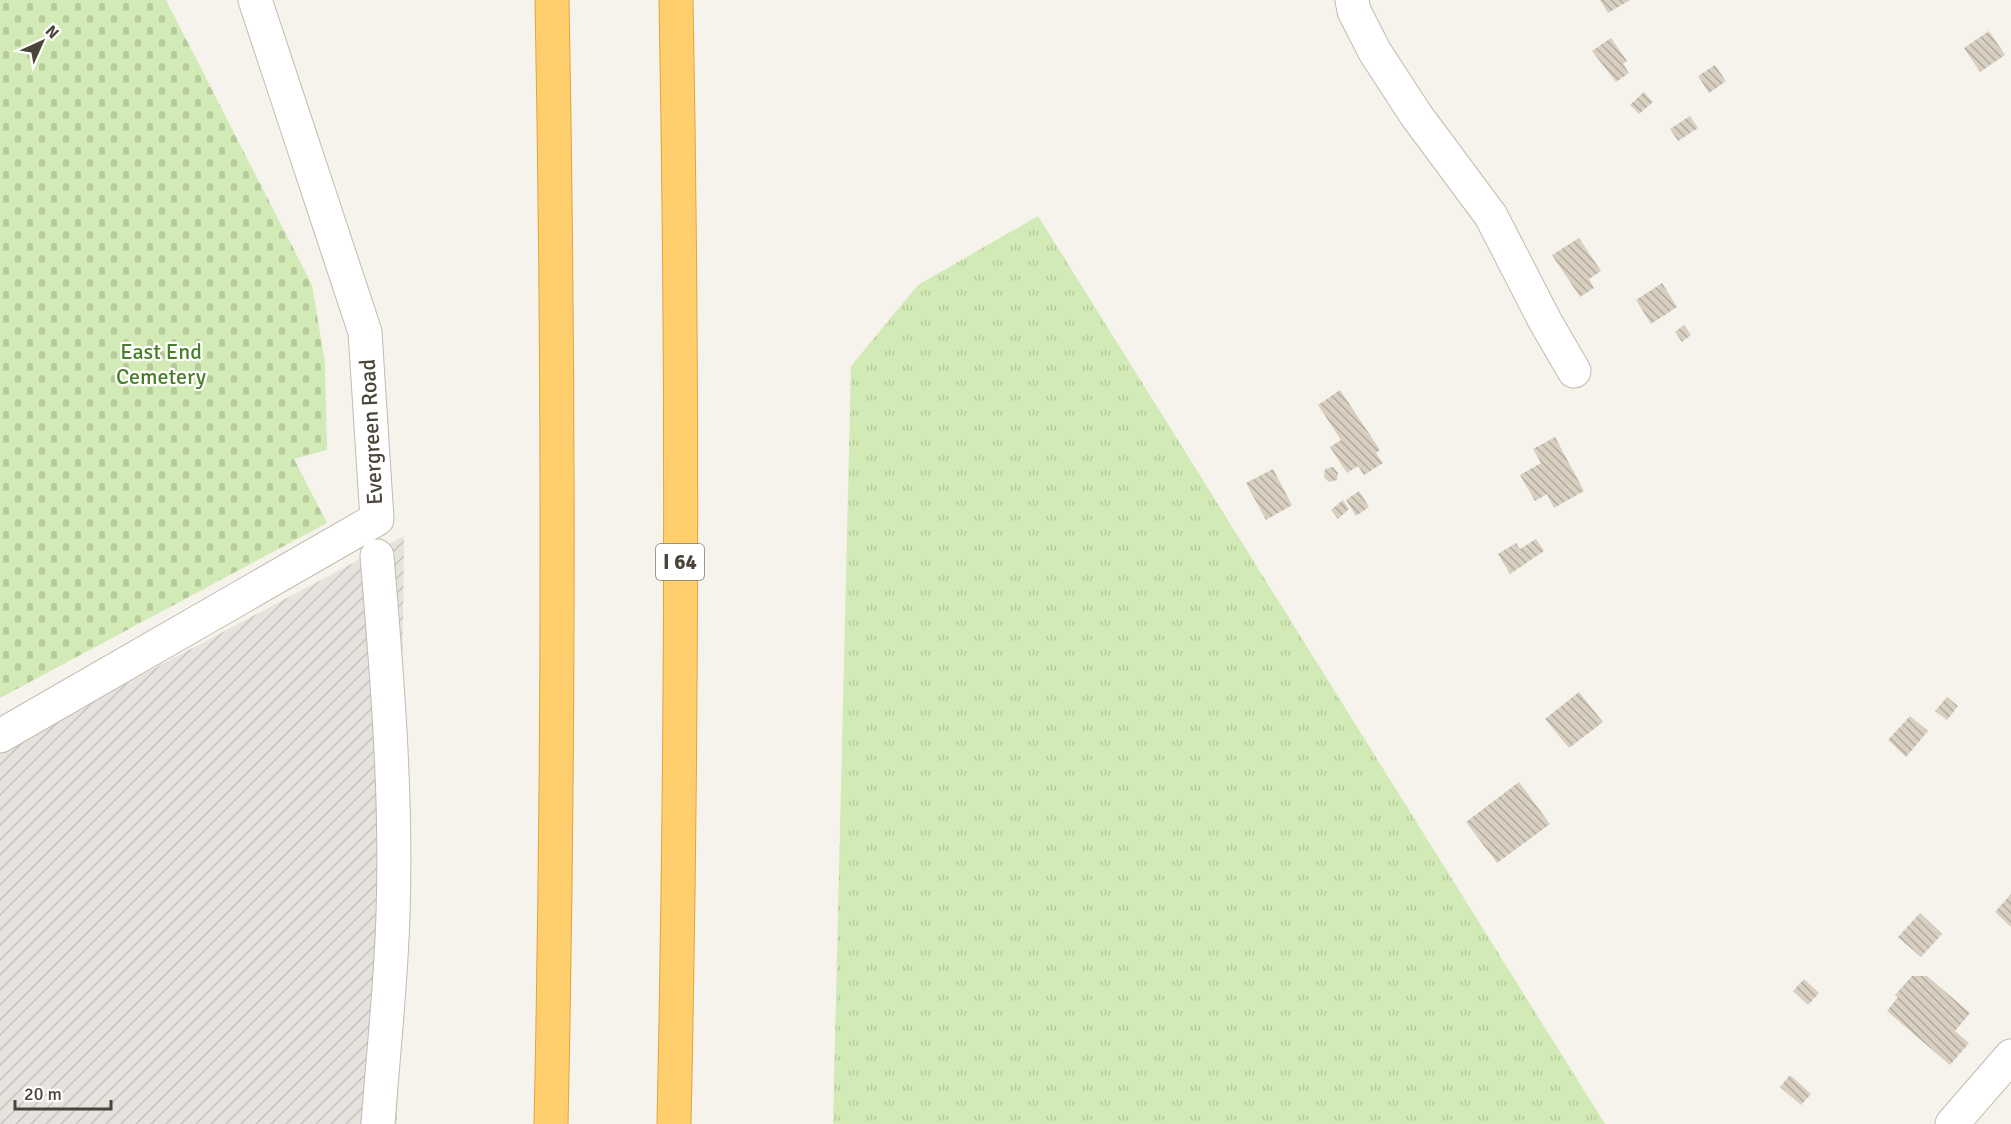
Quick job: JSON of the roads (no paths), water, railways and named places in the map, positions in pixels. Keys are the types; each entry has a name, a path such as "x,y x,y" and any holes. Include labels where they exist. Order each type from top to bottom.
{"highway":[{"path":"551,1124 555,952 557,495 552,0"},
{"name":"I 64","path":"674,1124 678,960 681,467 676,0"}],"street":[{"name":"Evergreen Road","path":"0,736 377,519 365,332 255,0"},
{"path":"1352,0 1354,11 1375,52 1416,115 1491,216 1545,321 1574,371"},
{"path":"377,556 386,659 393,809 393,916 378,1124"},
{"path":"1952,1124 2011,1056"}],"park label":[{"name":"East End Cemetery","path":"161,364"}]}
